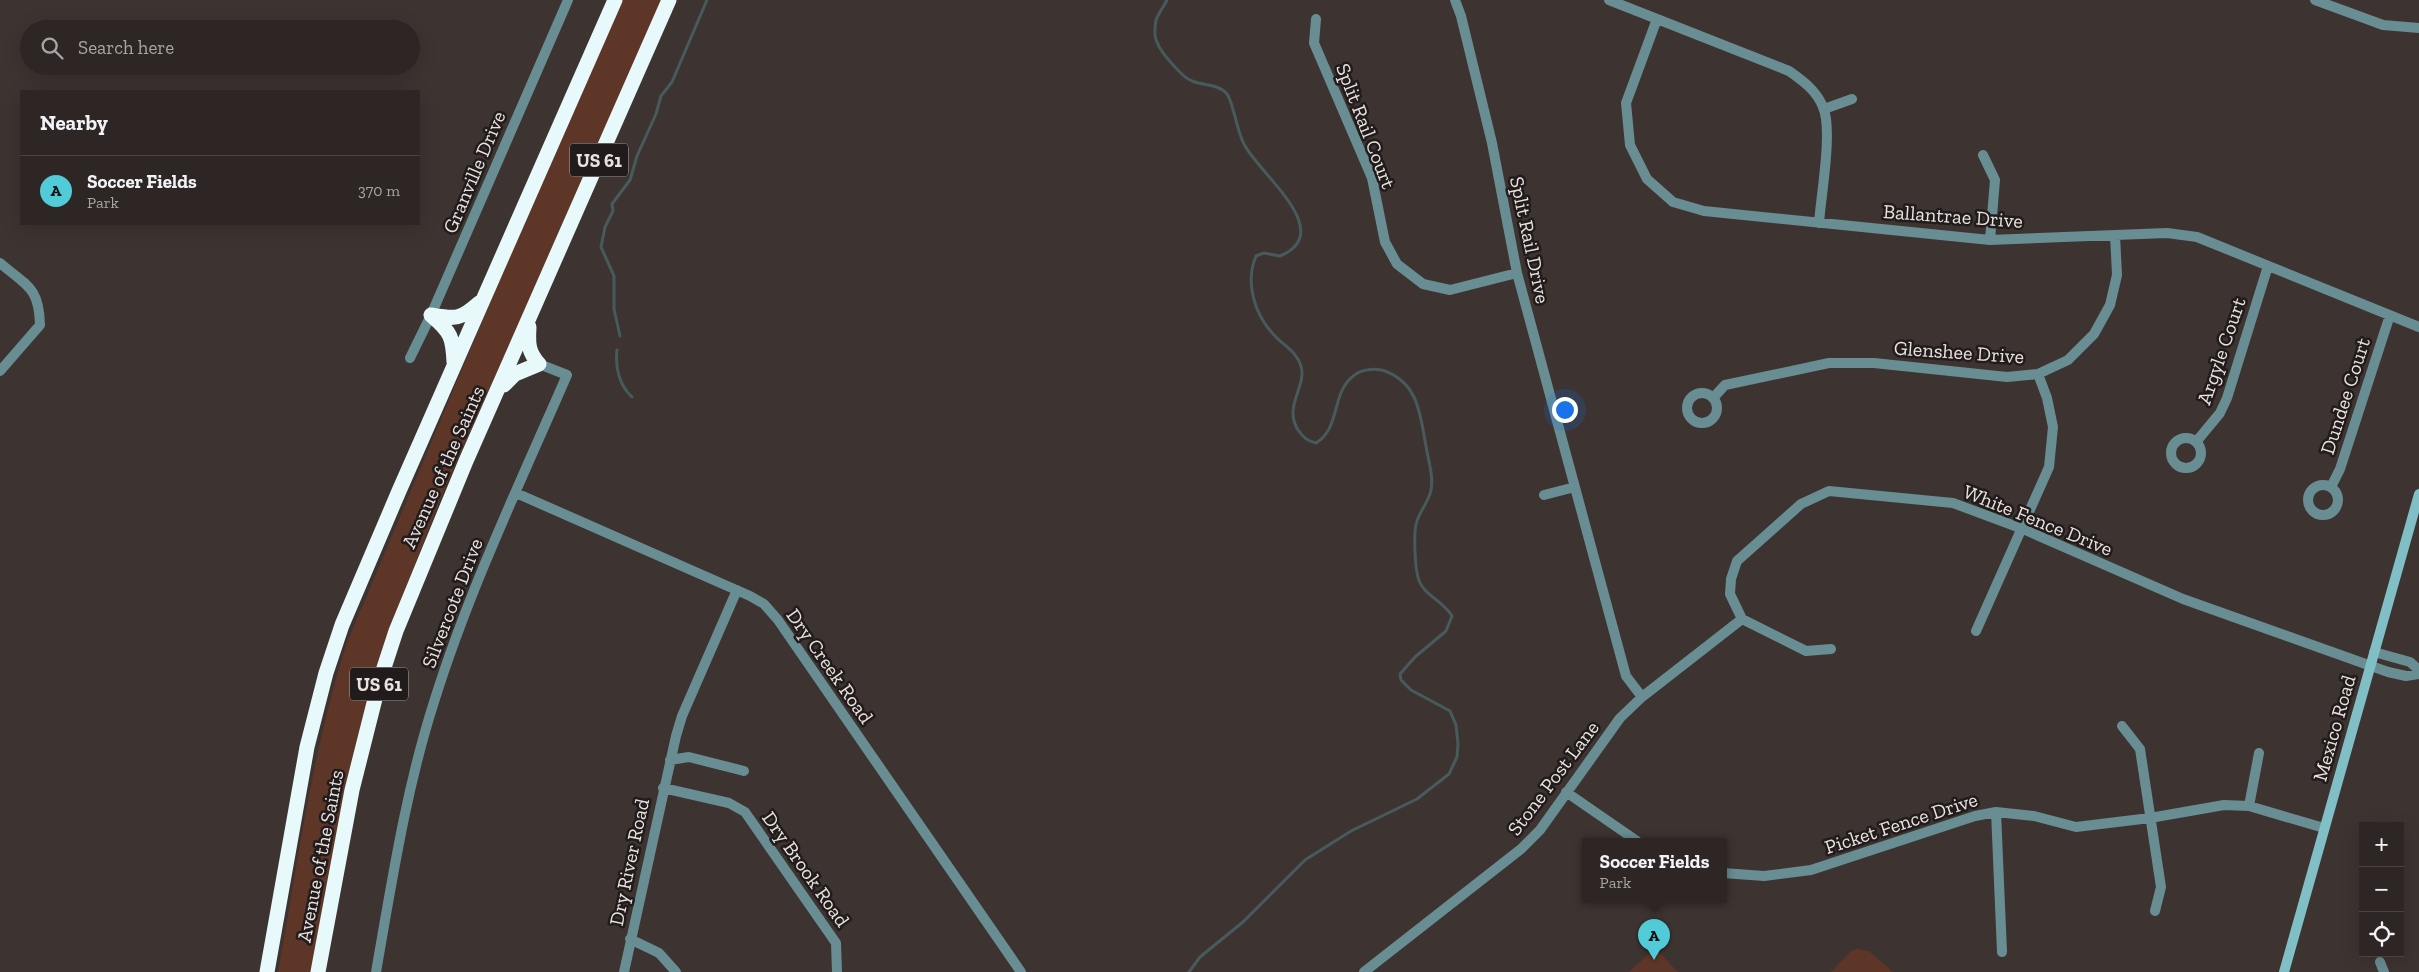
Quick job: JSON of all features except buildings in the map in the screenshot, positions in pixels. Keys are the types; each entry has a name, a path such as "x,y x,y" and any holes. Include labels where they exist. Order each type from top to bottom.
{"highway":[{"name":"Avenue of the Saints","path":"267,972 307,748 326,673 363,575 615,0"},
{"name":"Avenue of the Saints","path":"318,972 352,790 379,684 420,571 669,0"},
{"path":"431,315 452,318 462,317 484,298"},
{"path":"431,315 446,327 450,335 454,366"},
{"path":"497,392 515,374 539,364 528,348 529,320"}],"street":[{"name":"Granville Drive","path":"410,358 431,315 568,0"},
{"name":"Split Rail Drive","path":"1455,0 1461,16 1492,143 1517,273 1626,676 1642,697"},
{"path":"1609,0 1789,71 1809,85 1824,109 1826,128 1819,223"},
{"path":"2315,0 2383,26 2419,28"},
{"name":"Split Rail Court","path":"1316,19 1314,43 1372,178 1385,242 1397,264 1423,284 1450,290 1517,273"},
{"name":"Ballantrae Drive","path":"1657,19 1626,103 1630,145 1647,179 1673,202 1704,211 1990,240 2167,233 2196,237 2419,327"},
{"path":"1824,109 1852,99"},
{"path":"1983,156 1996,180 1990,240"},
{"name":"Glenshee Drive","path":"1714,398 1724,385 1829,362 1874,363 2007,377 2038,374 2068,360 2094,334 2110,305 2117,274 2115,235"},
{"path":"0,263 33,291 39,304 40,325 0,371"},
{"name":"Argyle Court","path":"2196,442 2220,413 2227,398 2268,266"},
{"name":"Dundee Court","path":"2331,487 2340,469 2390,315"},
{"name":"Silvercote Drive","path":"376,972 406,808 433,702 475,589 567,376 539,364"},
{"path":"1976,631 2049,467 2053,427 2047,398 2038,374"},
{"path":"1544,495 1575,487"},
{"name":"White Fence Drive","path":"1742,618 1730,594 1731,579 1737,561 1801,504 1829,491 1953,503 2023,529 2183,599 2371,665 2406,676 2419,674"},
{"name":"Dry Creek Road","path":"516,493 737,590 764,604 778,620 1021,972"},
{"name":"Mexico Road","path":"2284,972 2419,494"},
{"name":"Dry River Road","path":"624,972 670,760 682,716 737,590"},
{"path":"1742,618 1806,651 1831,649"},
{"name":"Stone Post Lane","path":"1364,972 1521,849 1540,830 1620,718 1642,697 1742,618"},
{"path":"2374,652 2410,662 2419,670"},
{"path":"2122,726 2140,749 2161,887 2155,911"},
{"path":"2248,806 2259,753"},
{"path":"670,760 689,757 744,771"},
{"name":"Dry Brook Road","path":"664,788 729,803 745,812 836,943 837,972"},
{"path":"1566,792 1633,838"},
{"name":"Picket Fence Drive","path":"1727,873 1764,876 1811,870 1975,816 1996,812 2034,816 2076,827 2150,818 2224,805 2248,806 2324,828"},
{"path":"1996,812 2002,952"},
{"path":"630,940 659,953 676,972"},
{"path":"2380,962 2384,972"}],"shaded area":[{"path":"622,0 663,0 446,486 390,627 369,692 349,771 311,972 278,972 315,766 334,685 346,645 500,279"},
{"path":"1655,948 1678,972 1629,972"},
{"path":"1857,949 1869,951 1893,972 1831,972 1851,951"}],"waterway":[{"path":"620,336 614,309 614,276 601,247 605,227 613,211 612,204 630,180 637,156 656,114 661,96 672,82 707,0"},
{"path":"1167,0 1158,15 1155,28 1156,40 1162,52 1188,79 1220,88 1227,94 1244,144 1289,202 1298,218 1301,232 1296,245 1280,256 1264,253 1256,256 1251,276 1253,297 1261,317 1267,327 1296,357 1301,366 1301,381 1293,413 1298,430 1305,438 1316,443 1324,436 1330,428 1342,390 1356,374 1366,370 1382,370 1396,377 1405,384 1416,402 1422,423 1432,479 1430,494 1418,517 1416,526 1417,572 1420,583 1452,616 1446,631 1415,657 1400,674 1401,680 1411,690 1450,711 1456,725 1458,744 1457,757 1449,774 1417,799 1351,831 1305,860 1243,922 1200,957 1189,972"},
{"path":"617,350 619,375 624,387 632,397"}],"place":[{"name":"Soccer Fields","path":"1654,960"}]}
